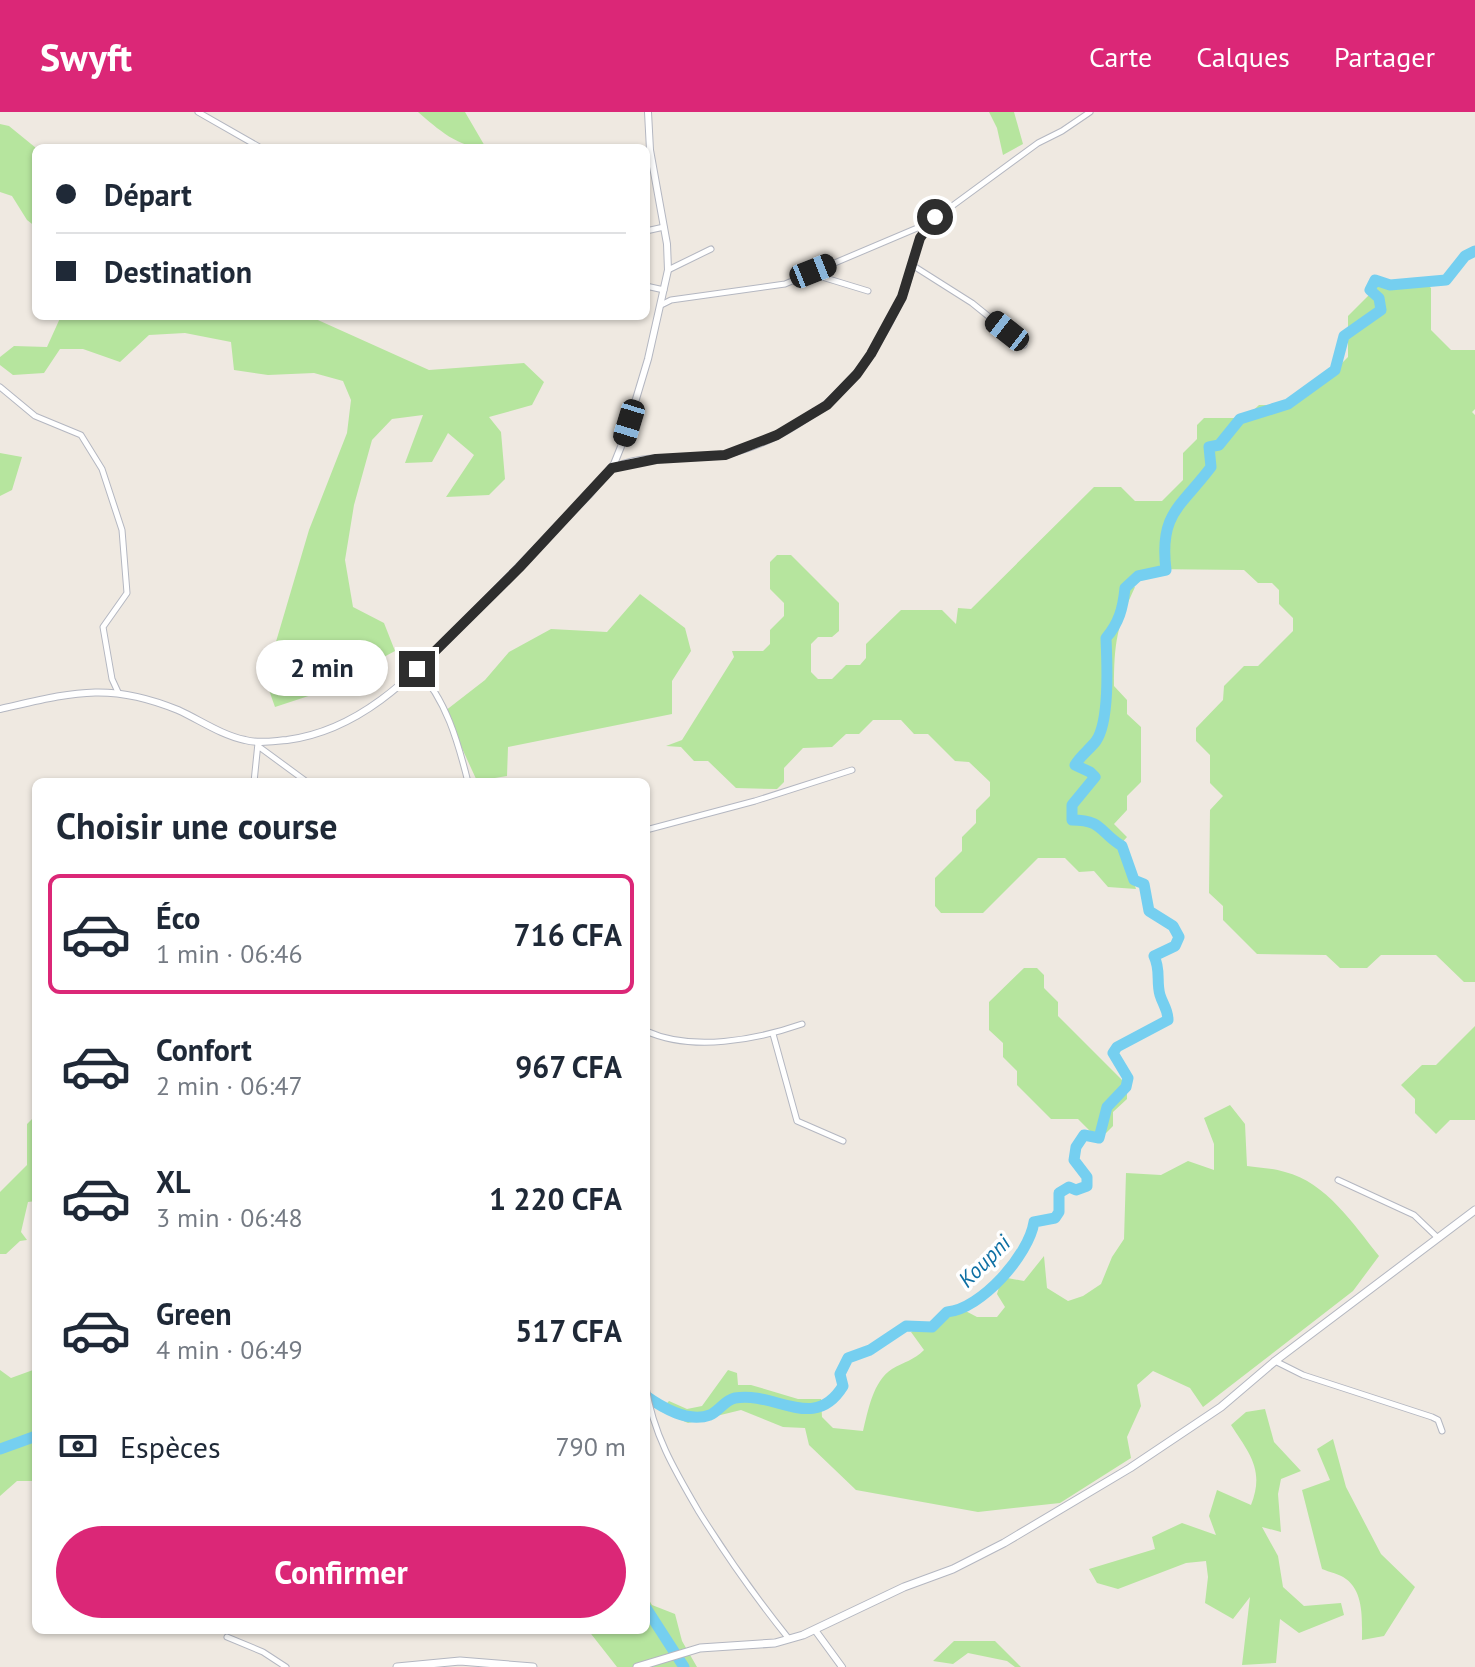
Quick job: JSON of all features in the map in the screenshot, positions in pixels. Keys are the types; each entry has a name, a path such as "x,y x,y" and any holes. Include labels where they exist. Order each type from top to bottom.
{"main road":[{"path":"637,1667 685,1651 789,1639 815,1630 904,1587 953,1569 1062,1510 1196,1425 1275,1361 1475,1210"},
{"path":"397,1667 460,1661 533,1667"}],"street":[{"path":"198,112 254,144"},
{"path":"606,474 624,439 648,359 668,270 664,227 652,163 648,112"},
{"path":"661,305 671,300 785,284 929,223 1038,143 1090,112"},
{"path":"258,744 312,735 347,722 379,702 417,669 519,568 612,468 629,462 704,458 736,451 777,435 827,405 851,381 871,354 902,297 920,238 929,223"},
{"path":"650,230 664,227"},
{"path":"668,270 711,249"},
{"path":"912,265 972,303 1024,345"},
{"path":"809,273 868,291"},
{"path":"650,287 664,290"},
{"path":"0,387 35,416 81,435 108,483 122,530 127,584 125,598 103,627 112,679 118,692"},
{"path":"417,669 437,694 467,778"},
{"path":"0,709 68,694 118,692 148,699 230,736 258,744 302,778"},
{"path":"254,778 258,744"},
{"path":"650,829 755,801 852,770"},
{"path":"650,1033 664,1038 708,1041 773,1034 802,1024"},
{"path":"773,1034 797,1121 843,1141"},
{"path":"1338,1180 1418,1217 1438,1238"},
{"path":"1275,1361 1303,1375 1432,1417 1438,1420 1442,1431"},
{"path":"650,1408 660,1443 684,1487 733,1568 789,1639"},
{"path":"815,1630 842,1667"},
{"path":"227,1637 263,1652 286,1667"}],"green space":[{"path":"418,112 465,112 484,144 464,144"},
{"path":"989,112 1014,112 1023,144 1003,155 997,128"},
{"path":"0,124 9,126 32,145 32,224 12,196 0,192"},
{"path":"1383,281 1424,281 1431,288 1431,330 1451,350 1475,350 1475,409 1472,412 1475,415 1475,982 1464,982 1436,955 1381,955 1367,968 1340,968 1326,955 1257,954 1223,920 1223,906 1209,893 1210,810 1223,796 1210,783 1210,755 1196,741 1196,728 1223,700 1224,686 1244,666 1258,666 1293,631 1293,618 1279,604 1279,590 1272,583 1258,583 1244,570 1148,569 1130,588 1135,587 1118,635 1114,686 1127,700 1127,714 1141,727 1141,782 1127,796 1127,810 1114,824 1127,837 1119,846 1123,849 1136,889 1108,887 1094,871 1079,872 1065,858 1038,858 983,913 941,913 935,906 935,878 962,851 962,837 976,823 976,810 990,796 990,782 969,762 955,761 928,734 914,734 901,720 873,720 859,734 846,734 832,747 803,748 784,768 784,782 777,789 736,788 708,761 694,761 681,747 666,746 682,740 734,657 732,651 763,651 770,644 770,630 784,616 784,603 770,589 770,562 777,555 791,555 839,603 839,631 832,637 818,637 811,644 811,672 818,679 832,679 846,665 860,665 866,658 866,644 901,610 942,610 956,624 958,608 971,609 1094,487 1121,487 1135,501 1162,501 1183,480 1183,453 1197,439 1197,425 1204,418 1245,418 1259,405 1286,405 1300,391 1314,391 1348,357 1348,316"},
{"path":"59,320 318,320 429,370 524,363 544,382 532,405 489,417 501,432 505,479 489,495 446,497 474,455 448,433 432,462 405,463 423,415 392,419 372,440 354,505 345,560 353,607 384,623 395,651 365,667 342,685 275,707 265,679 309,530 347,433 351,400 343,381 314,373 268,375 234,370 231,342 185,333 149,335 120,362 83,349 60,349 44,373 13,375 0,365 0,357 14,346 47,347"},
{"path":"0,453 22,457 12,490 0,496"},
{"path":"640,594 685,628 691,651 672,681 672,714 508,747 507,776 476,778 445,711 485,680 509,652 551,629 607,632"},
{"path":"1024,968 1037,968 1044,975 1044,988 1058,1002 1058,1016 1127,1085 1127,1099 1113,1112 1113,1126 1106,1133 1092,1133 1078,1119 1051,1119 1017,1085 1017,1071 1003,1057 1003,1043 989,1030 989,1002"},
{"path":"1475,1026 1475,1120 1450,1120 1436,1134 1415,1113 1415,1099 1401,1085 1422,1065 1436,1065"},
{"path":"1230,1105 1245,1124 1247,1166 1280,1171 1313,1185 1338,1206 1379,1256 1353,1291 1203,1407 1190,1388 1153,1371 1137,1385 1141,1406 1127,1437 1131,1458 1060,1503 978,1512 856,1490 809,1445 805,1428 783,1427 741,1410 688,1423 660,1411 669,1401 687,1409 702,1406 728,1370 737,1373 738,1385 751,1385 798,1399 821,1399 822,1417 833,1428 863,1431 872,1397 880,1381 892,1369 924,1350 911,1332 958,1307 977,1317 997,1317 1005,1307 997,1294 1002,1277 1024,1281 1044,1256 1047,1288 1068,1301 1083,1296 1101,1284 1112,1257 1124,1239 1126,1173 1161,1175 1188,1161 1214,1170 1214,1144 1204,1118"},
{"path":"32,1119 32,1202 28,1202 21,1232 27,1240 20,1241 6,1254 0,1254 0,1192 27,1165 27,1124"},
{"path":"0,1370 11,1378 32,1370 32,1481 17,1481 0,1496"},
{"path":"1265,1409 1274,1442 1301,1471 1281,1479 1278,1494 1281,1532 1262,1527 1278,1556 1283,1587 1304,1606 1341,1603 1344,1615 1299,1633 1280,1619 1276,1663 1242,1665 1250,1597 1233,1619 1205,1603 1206,1561 1186,1563 1118,1589 1097,1583 1089,1569 1155,1549 1152,1537 1182,1523 1216,1535 1209,1516 1217,1490 1251,1505 1256,1472 1249,1453 1231,1425 1246,1412"},
{"path":"1333,1439 1346,1487 1381,1554 1415,1587 1384,1636 1362,1640 1361,1607 1356,1591 1344,1577 1322,1569 1302,1490 1330,1480 1317,1449"},
{"path":"650,1602 675,1614 682,1641 697,1667 617,1667 591,1634 650,1634"},
{"path":"954,1641 995,1641 1021,1667 968,1653 953,1664 933,1661"}],"waterway":[{"name":"Koupni","path":"650,1398 668,1409 693,1417 710,1415 735,1398 750,1397 807,1409 820,1407 832,1400 843,1386 840,1374 848,1358 870,1350 906,1326 932,1327 947,1312 960,1309 988,1291 1023,1250 1034,1222 1055,1218 1059,1212 1059,1193 1069,1187 1076,1190 1087,1186 1087,1177 1074,1160 1076,1147 1084,1135 1099,1138 1107,1107 1126,1087 1128,1078 1113,1053 1117,1047 1168,1020 1160,995 1154,956 1175,946 1179,937 1173,926 1149,911 1144,884 1134,880 1122,846 1090,822 1072,820 1072,805 1095,777 1075,765 1096,741 1104,720 1106,638 1120,615 1125,588 1138,576 1166,570 1169,523 1211,467 1209,447 1219,445 1240,419 1288,404 1335,370 1344,336 1381,310 1379,298 1370,290 1375,280 1390,285 1446,280 1465,256 1475,251"},
{"name":"Koupni","path":"0,1449 32,1437"},
{"path":"650,1614 684,1667"}],"route":[{"path":"417,669 519,568 612,468 629,462 725,455 777,435 827,405 845,388 871,354 902,297 920,238 935,217"}]}
